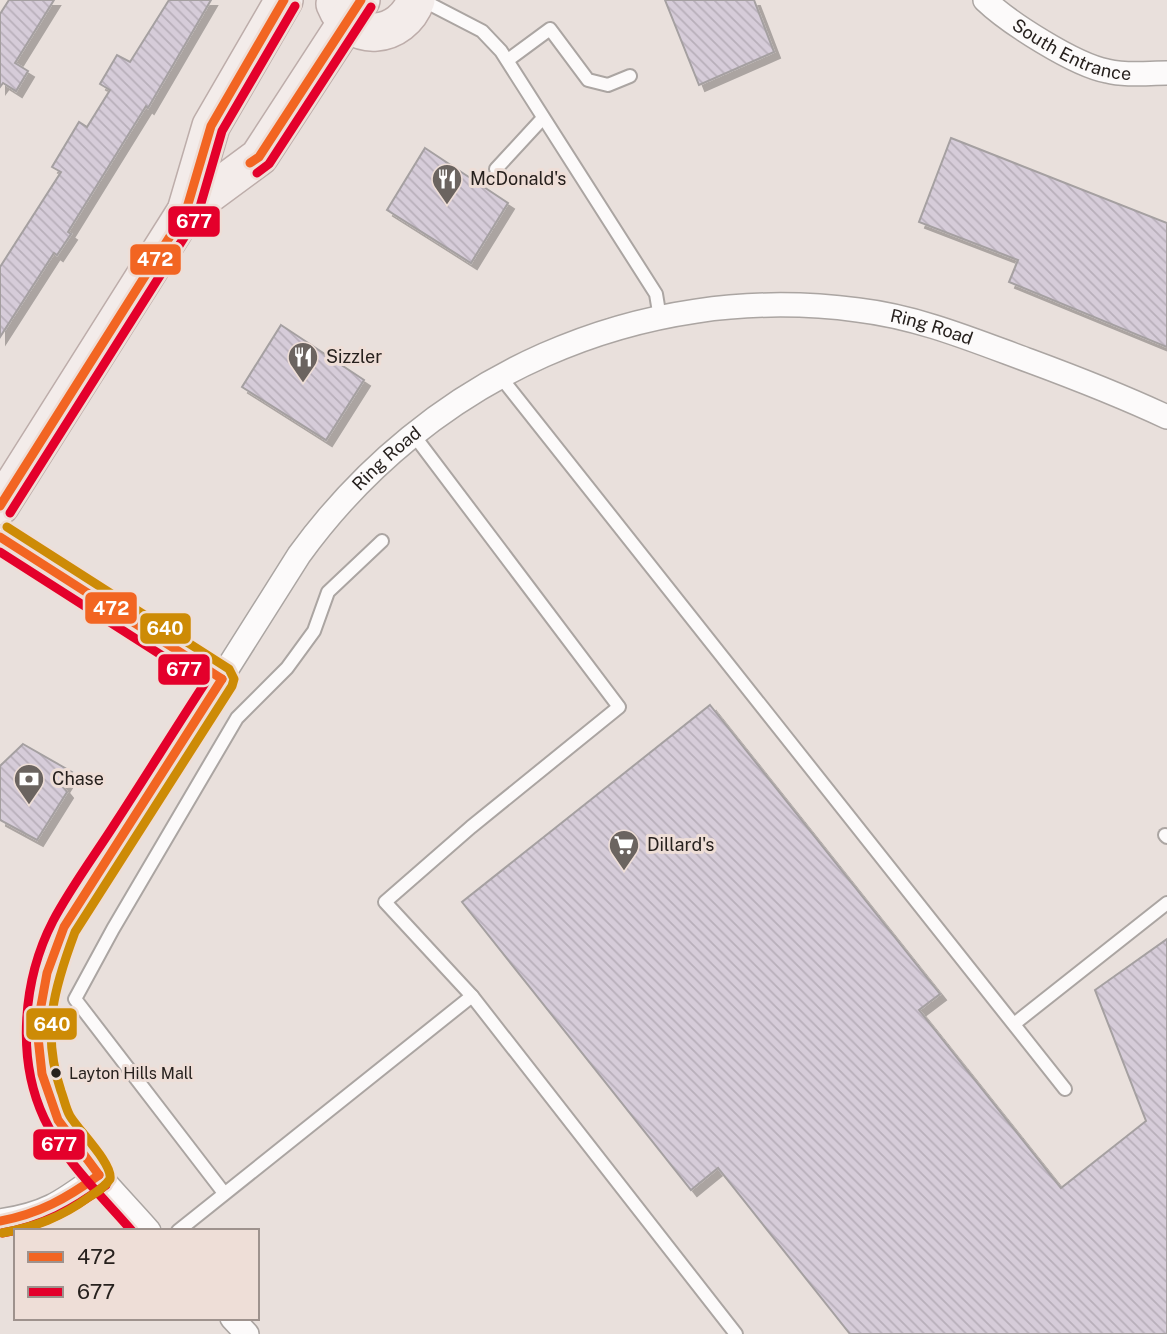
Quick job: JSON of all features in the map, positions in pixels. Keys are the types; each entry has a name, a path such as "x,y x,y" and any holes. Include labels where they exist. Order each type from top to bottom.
{"main road":[{"path":"0,506 186,211 211,126 284,0"},
{"path":"186,211 259,157 347,7 367,32 390,30 407,18 416,0"}],"street":[{"name":"South Entrance","path":"985,0 1015,23 1088,65 1113,73 1167,73"},
{"name":"Ring Road","path":"147,1229 99,1175 58,1120 42,1074 37,1028 47,973 64,927 310,539 367,474 413,434 499,375 565,345 660,318 734,307 785,305 818,306 895,316 947,330 1103,388 1167,417"},
{"path":"0,537 222,679"},
{"path":"0,1221 45,1211 67,1199 99,1175"},
{"path":"234,1320 247,1334"}],"lane":[{"path":"422,0 482,31 508,60 656,294 660,318"},
{"path":"508,60 550,29 588,80 608,85 630,76"},
{"path":"496,169 544,118"},
{"path":"499,375 1065,1089"},
{"path":"413,434 619,707 471,827 385,902 472,996 736,1334"},
{"path":"224,1194 75,999 237,718 287,668 314,631 328,592 382,541"},
{"path":"1013,1024 1167,903"},
{"path":"180,1229 472,996"}],"building":[{"path":"9,0 54,0 15,63 28,71 16,91 3,83 0,87 0,14"},
{"path":"169,0 211,0 148,108 146,106 68,232 71,234 57,255 54,253 0,337 0,267 61,172 52,167 79,122 87,127 110,90 100,84 117,55 130,62"},
{"path":"665,0 754,0 774,52 699,85"},
{"path":"951,138 1167,223 1167,347 1009,282 1018,260 919,222"},
{"name":"McDonald's","path":"425,148 508,203 471,263 387,210"},
{"name":"Sizzler","path":"281,325 364,380 326,440 242,387"},
{"path":"710,705 940,994 919,1010 1061,1188 1146,1121 1095,990 1167,939 1167,1334 850,1334 718,1168 691,1190 462,902"},
{"name":"Chase","path":"23,744 72,772 63,787 67,792 37,840 0,820 0,766"}],"transit line":[{"name":"472","path":"0,506 186,211 211,126 284,0"},
{"name":"472","path":"250,163 259,157 361,0"},
{"name":"677","path":"10,513 197,217 222,131 295,6"},
{"name":"677","path":"257,173 269,164 371,7"},
{"name":"640","path":"7,527 229,669 234,679 75,932 56,991 51,1030 55,1070 61,1091 70,1116 101,1156 110,1173 110,1179 98,1191 58,1216 21,1229"},
{"name":"472","path":"0,537 222,679"},
{"name":"677","path":"0,552 205,683 60,908 43,944 30,993 27,1019 29,1070 44,1118 72,1163 130,1229"},
{"name":"472","path":"99,1175 58,1120 42,1074 37,1028 47,973 64,927 222,679"},
{"name":"472","path":"0,1221 52,1204 99,1175"},
{"name":"677","path":"20,1229 57,1215 106,1185"},
{"name":"640","path":"2,1233 14,1230"},
{"name":"677","path":"2,1233 14,1231"}],"place":[{"name":"McDonald's","path":"447,206"},
{"name":"Sizzler","path":"303,384"},
{"name":"Chase","path":"29,806"},
{"name":"Dillard's","path":"624,872"},
{"name":"Layton Hills Mall","path":"56,1073"}]}
